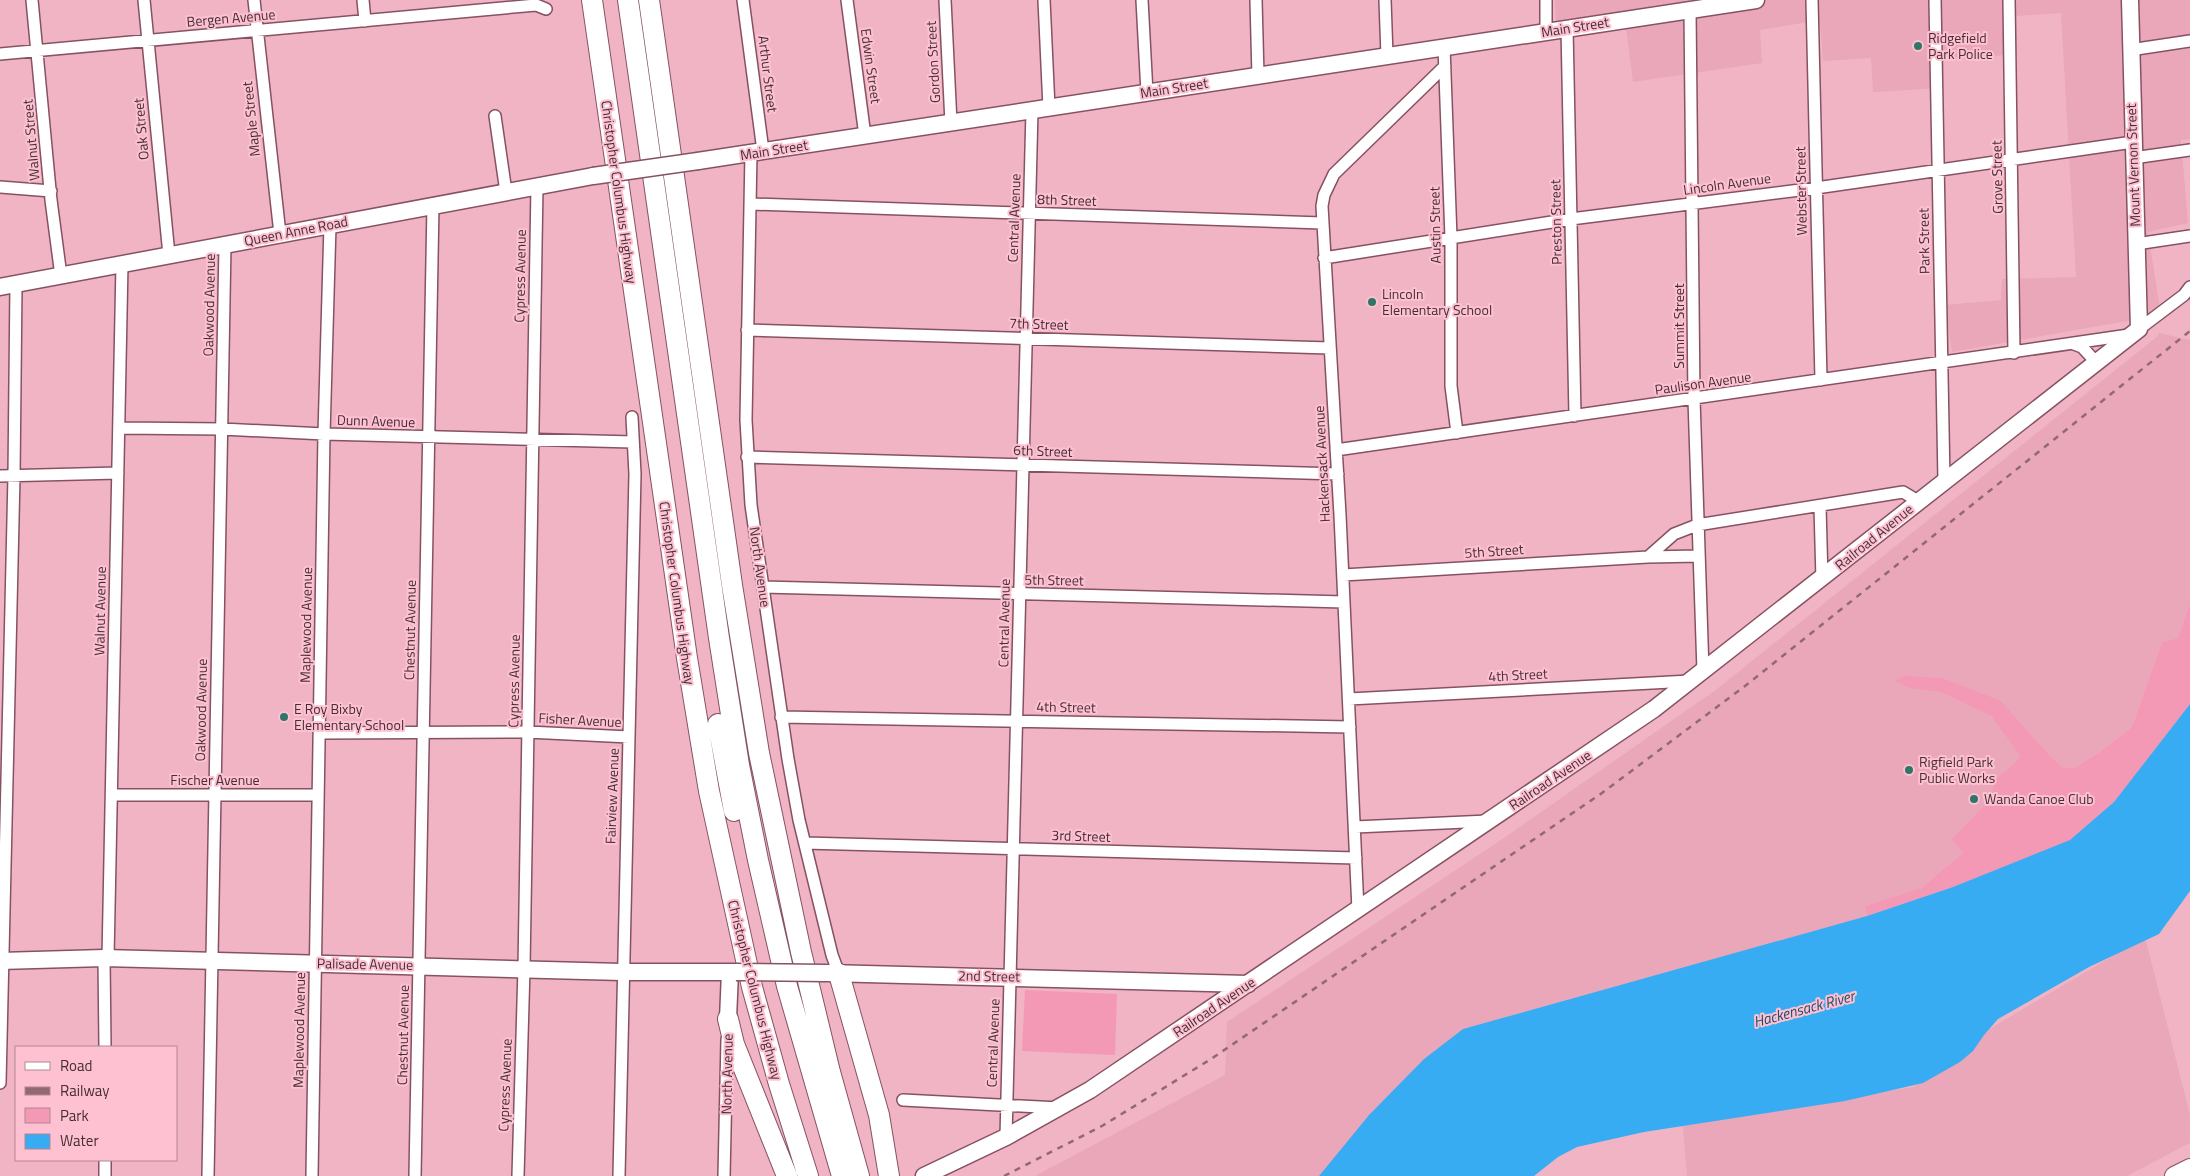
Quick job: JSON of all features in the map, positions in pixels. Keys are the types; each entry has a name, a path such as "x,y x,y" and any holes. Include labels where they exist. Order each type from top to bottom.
{"highway":[{"name":"Christopher Columbus Highway","path":"592,0 682,624 709,790 737,922 757,1003 808,1176"},
{"name":"Christopher Columbus Highway","path":"614,0 704,637 725,767 745,867 773,983 828,1176"},
{"path":"628,0 718,638 739,765 758,860 787,986 853,1175"},
{"path":"649,0 732,585 759,753 780,860 853,1175"},
{"path":"832,973 876,1103 888,1169"},
{"path":"728,1019 734,1044 787,1176"}],"main road":[{"path":"2174,1176 2190,1168"}],"street":[{"name":"Walnut Street","path":"32,0 51,191 62,276"},
{"name":"Oak Street","path":"144,0 169,255"},
{"name":"Maple Street","path":"254,0 280,234"},
{"path":"363,0 365,21"},
{"name":"Arthur Street","path":"743,0 757,152"},
{"name":"Edwin Street","path":"847,0 866,136"},
{"name":"Gordon Street","path":"945,0 951,123"},
{"path":"1044,0 1049,108"},
{"path":"1142,0 1147,93"},
{"path":"1256,0 1258,76"},
{"path":"1385,0 1387,56"},
{"path":"1546,0 1546,32"},
{"name":"Main Street","path":"593,176 1690,10 1736,1 1756,0"},
{"name":"Webster Street","path":"1812,0 1821,380"},
{"name":"Park Street","path":"1935,0 1944,481"},
{"name":"Grove Street","path":"2009,0 2014,353"},
{"name":"Mount Vernon Street","path":"2130,0 2136,244 2134,332"},
{"name":"Bergen Avenue","path":"0,54 365,21 475,5 536,5 546,8"},
{"name":"Summit Street","path":"1690,10 1694,399 1698,556 1696,676"},
{"name":"Preston Street","path":"1567,28 1575,416"},
{"path":"2130,50 2190,41"},
{"name":"Austin Street","path":"1444,47 1451,238 1451,386 1457,433"},
{"name":"Hackensack Avenue","path":"1358,910 1338,474 1322,223 1324,195 1334,174 1445,66"},
{"name":"Central Avenue","path":"1006,1137 1032,110"},
{"path":"495,116 506,192"},
{"name":"Lincoln Avenue","path":"1324,258 1571,219 1816,188 2133,142"},
{"path":"2133,158 2190,150"},
{"name":"North Avenue","path":"757,152 751,204 747,330 747,457 781,716 832,973"},
{"name":"Queen Anne Road","path":"8,286 593,176"},
{"name":"Cypress Avenue","path":"518,1176 524,968 537,186"},
{"path":"0,188 51,191"},
{"name":"8th Street","path":"751,204 1322,223"},
{"name":"Chestnut Avenue","path":"415,1176 433,205"},
{"name":"Maplewood Avenue","path":"312,1176 324,434 330,225"},
{"path":"2136,244 2190,236"},
{"name":"Oakwood Avenue","path":"208,1176 225,245"},
{"name":"Walnut Avenue","path":"105,1046 112,795 122,264"},
{"path":"0,1083 14,476 8,286"},
{"path":"2134,332 2184,296 2190,287"},
{"name":"7th Street","path":"747,330 1330,348"},
{"name":"Paulison Avenue","path":"1336,450 2014,353 2086,342 2134,332"},
{"name":"Railroad Avenue","path":"924,1176 1006,1137 1090,1090 1654,709 1822,579 1918,501 2134,332"},
{"path":"2086,342 2092,346 2098,359"},
{"path":"2074,344 2082,347 2098,359"},
{"name":"Fairview Avenue","path":"619,1176 622,972 635,474 632,417"},
{"name":"Dunn Avenue","path":"119,428 222,429 324,434 633,442"},
{"name":"6th Street","path":"747,457 1338,474"},
{"path":"0,476 118,473"},
{"path":"1648,557 1674,534 1697,526 1903,492 1918,501"},
{"path":"1820,507 1822,579"},
{"name":"5th Street","path":"1343,575 1648,557 1698,556"},
{"name":"5th Street","path":"763,587 1344,602"},
{"name":"4th Street","path":"1349,699 1696,676"},
{"name":"4th Street","path":"781,716 1350,727"},
{"name":"Fisher Avenue","path":"320,733 528,732 629,737"},
{"name":"Fischer Avenue","path":"112,795 318,795"},
{"path":"1355,827 1489,821"},
{"name":"3rd Street","path":"805,843 1356,858"},
{"name":"Palisade Avenue","path":"2,961 106,958 622,972 733,972"},
{"name":"North Avenue","path":"724,1176 728,1019 733,972"},
{"name":"2nd Street","path":"733,972 1248,984"},
{"path":"904,1100 1060,1108"},
{"path":"105,1161 105,1176"}],"shaded area":[{"path":"1555,0 2190,0 2190,139 2181,140 2188,223 2148,232 2161,315 1952,352 1945,305 2001,300 2002,279 2076,277 2061,13 2016,16 2017,54 1944,60 1943,88 1873,92 1871,58 1823,61 1820,20 1760,30 1762,63 1633,82 1624,12 1556,22"},
{"path":"2159,333 2190,340 2190,603 2178,638 2162,642 2132,727 2100,752 2074,768 2062,767 2001,701 1942,693 1991,716 2033,770 1963,853 1921,888 1865,906 1867,916 1463,1029 1424,1059 1369,1115 1319,1176 1035,1176 1225,1075 1227,1022 1501,840 1717,689 2158,336"},
{"path":"2145,937 2190,1115 2190,1143 2127,1176 1687,1176 1683,1126 1914,1087 1986,1031"}],"green space":[{"path":"2190,603 2190,704 2114,802 2071,840 1953,887 1867,916 1865,906 1921,888 1963,853 1952,839 1984,806 1992,794 1995,780 2015,763 2020,755 1991,716 1941,692 1910,688 1895,681 1904,676 1942,678 2001,701 2051,757 2062,767 2074,768 2100,752 2132,727 2162,642 2178,638"},
{"path":"1025,990 1117,994 1115,1055 1022,1051"}],"water":[{"name":"Hackensack River","path":"2190,704 2190,891 2159,934 2089,967 1998,1019 1973,1051 1960,1062 1923,1083 1845,1101 1644,1132 1577,1147 1558,1157 1534,1176 1319,1176 1369,1115 1424,1059 1463,1029 1867,916 1953,887 2070,840 2114,802"}],"railway":[{"path":"1004,1176 1102,1126 1211,1059 1602,793 1745,686 2190,331"}],"place":[{"name":"Ridgefield Park Police","path":"1918,46"},
{"name":"Lincoln Elementary School","path":"1372,302"},
{"name":"E Roy Bixby Elementary School","path":"284,717"},
{"name":"Rigfield Park Public Works","path":"1909,770"},
{"name":"Wanda Canoe Club","path":"1974,799"}]}
